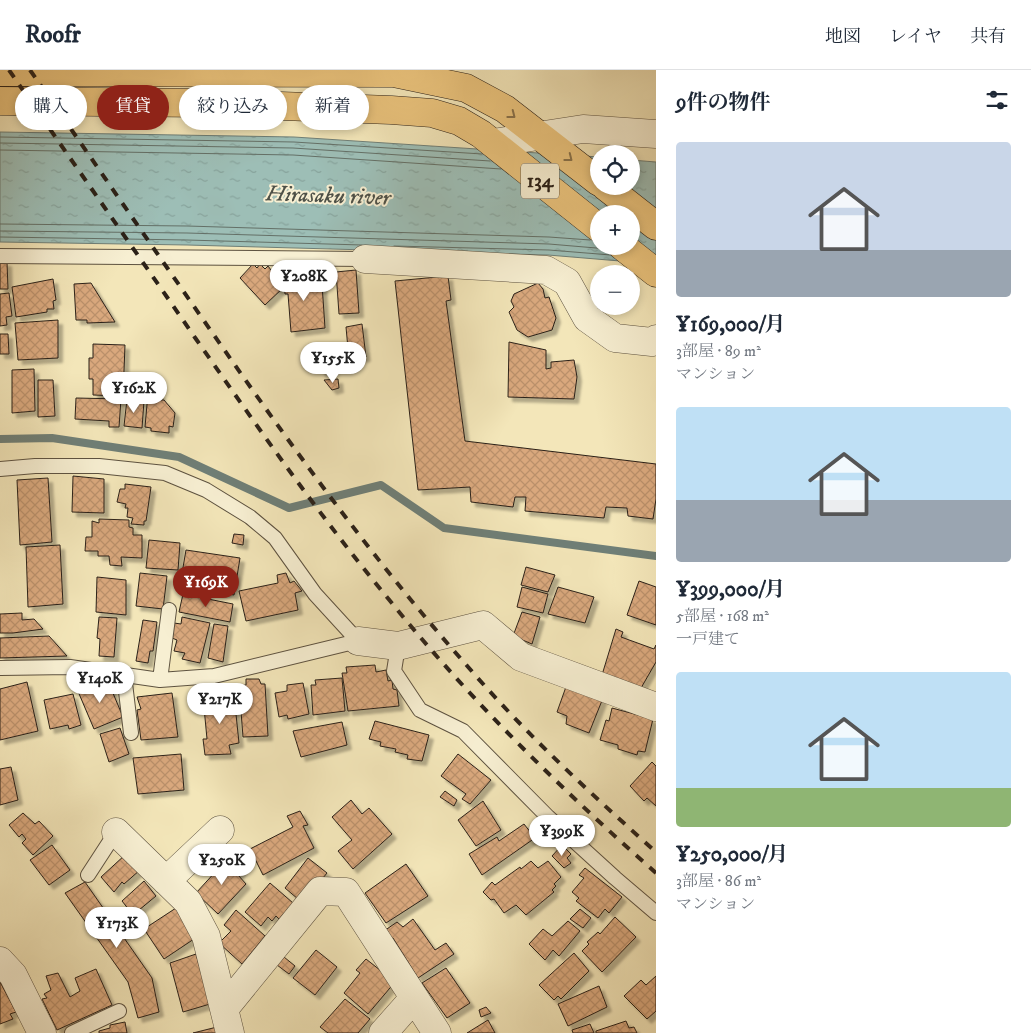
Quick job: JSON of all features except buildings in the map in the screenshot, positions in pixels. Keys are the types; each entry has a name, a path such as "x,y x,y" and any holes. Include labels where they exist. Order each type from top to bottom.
{"highway":[{"name":"134","path":"0,72 185,71 394,74 466,88 505,109 590,175"},
{"name":"134","path":"0,101 179,103"},
{"name":"134","path":"287,106 432,112 459,121 487,138 590,221"},
{"path":"616,195 656,226"},
{"path":"633,255 656,273"}],"street":[{"path":"185,71 193,85"},
{"path":"487,138 538,135 583,128 656,134"},
{"path":"365,259 546,270 567,282 587,318 615,338 652,342 656,339"},
{"path":"358,641 398,646 483,625 521,657 656,707"},
{"path":"166,881 220,830"},
{"path":"116,832 188,902 206,936 227,1021"},
{"path":"227,1021 320,891 346,892 437,1033"},
{"path":"0,961 13,975 42,1033"},
{"path":"384,1033 414,998"}],"lane":[{"path":"217,85 227,72"},
{"path":"0,256 365,259"},
{"path":"0,469 35,466 99,466 165,473 206,490 250,517 275,538 315,594 358,641 214,676 160,680 70,667 0,668"},
{"path":"160,680 169,610"},
{"path":"398,646 394,671 420,710 463,731 548,817 615,878 656,912"},
{"path":"124,675 132,733"},
{"path":"88,875 116,832"},
{"path":"72,1033 119,1011"}],"water":[{"name":"Hirasaku river","path":"0,132 294,137 590,156 590,195 640,195 640,161 656,162 656,264 548,255 0,242"}],"waterway":[{"path":"0,439 52,438 179,457 289,508 381,485 444,528 656,556"}],"railway":[{"path":"9,70 267,440 365,570 421,639 485,709 551,776 656,873"},
{"path":"30,70 312,473 388,572 428,621 513,716 583,786 656,852"}]}
